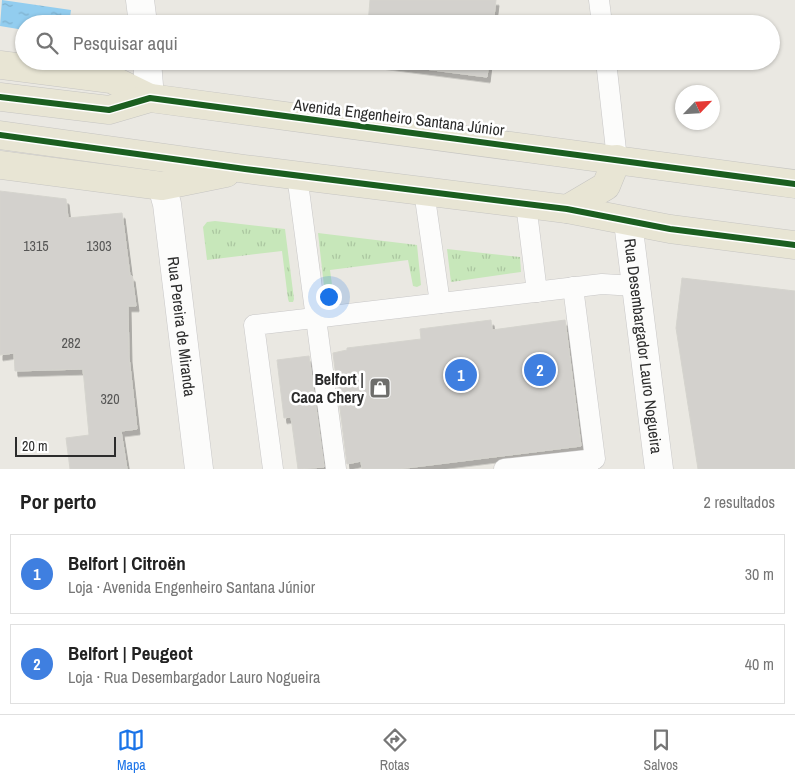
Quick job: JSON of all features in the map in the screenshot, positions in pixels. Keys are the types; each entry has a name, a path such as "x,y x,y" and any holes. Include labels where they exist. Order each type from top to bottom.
{"main road":[{"path":"0,65 15,67"},
{"path":"40,70 111,79 150,98"},
{"name":"Avenida Engenheiro Santana Júnior","path":"0,97 109,110 150,98 795,184"},
{"path":"0,135 245,169 567,209 628,222 795,245"},
{"path":"567,209 606,186 617,159"},
{"path":"0,166 162,186 245,169"}],"street":[{"path":"140,0 142,15"},
{"path":"148,70 150,98"},
{"name":"Rua Pereira de Miranda","path":"162,186 166,204 199,469"},
{"name":"Rua Desembargador Lauro Nogueira","path":"628,222 659,469"}],"lane":[{"path":"599,0 601,15"},
{"path":"607,70 617,159"},
{"path":"297,175 314,318 336,469"},
{"path":"424,191 440,304"},
{"path":"526,204 537,292"},
{"path":"273,469 254,325 602,284 636,286"},
{"path":"504,469 587,464 595,459 573,288"}],"green space":[{"path":"215,221 285,229 293,302 289,302 288,299 282,251 207,260 203,227 207,222"},
{"path":"318,233 417,245 421,285 413,286 408,260 330,270 333,292 327,297 325,295"},
{"path":"447,249 520,257 521,272 451,282"}],"water":[{"path":"2,0 71,10 70,15 15,15 15,28 0,26"}],"building":[{"path":"370,0 496,0 494,15 369,15"},
{"path":"433,70 488,70 487,77"},
{"path":"0,191 66,199 68,218 122,213 136,306 128,306 129,357 137,429 121,431 127,469 70,469 66,438 89,435 83,369 15,371 14,353 0,355"},
{"path":"682,278 795,291 795,469 698,469 676,328"},
{"path":"491,320 492,330 565,320 581,446 398,469 362,469 361,461 347,464 333,353 347,350 347,348 421,339 420,329"},
{"path":"309,356 324,467 298,469 291,417 284,418 277,360"}],"cycle path":[{"path":"0,97 109,110 150,98 795,184"},
{"path":"0,135 245,169 567,209 670,229 795,245"}],"place":[{"name":"Belfort | Peugeot","path":"540,370"},
{"name":"Belfort | Citroën","path":"461,375"},
{"name":"Belfort | Caoa Chery","path":"380,388"}]}
